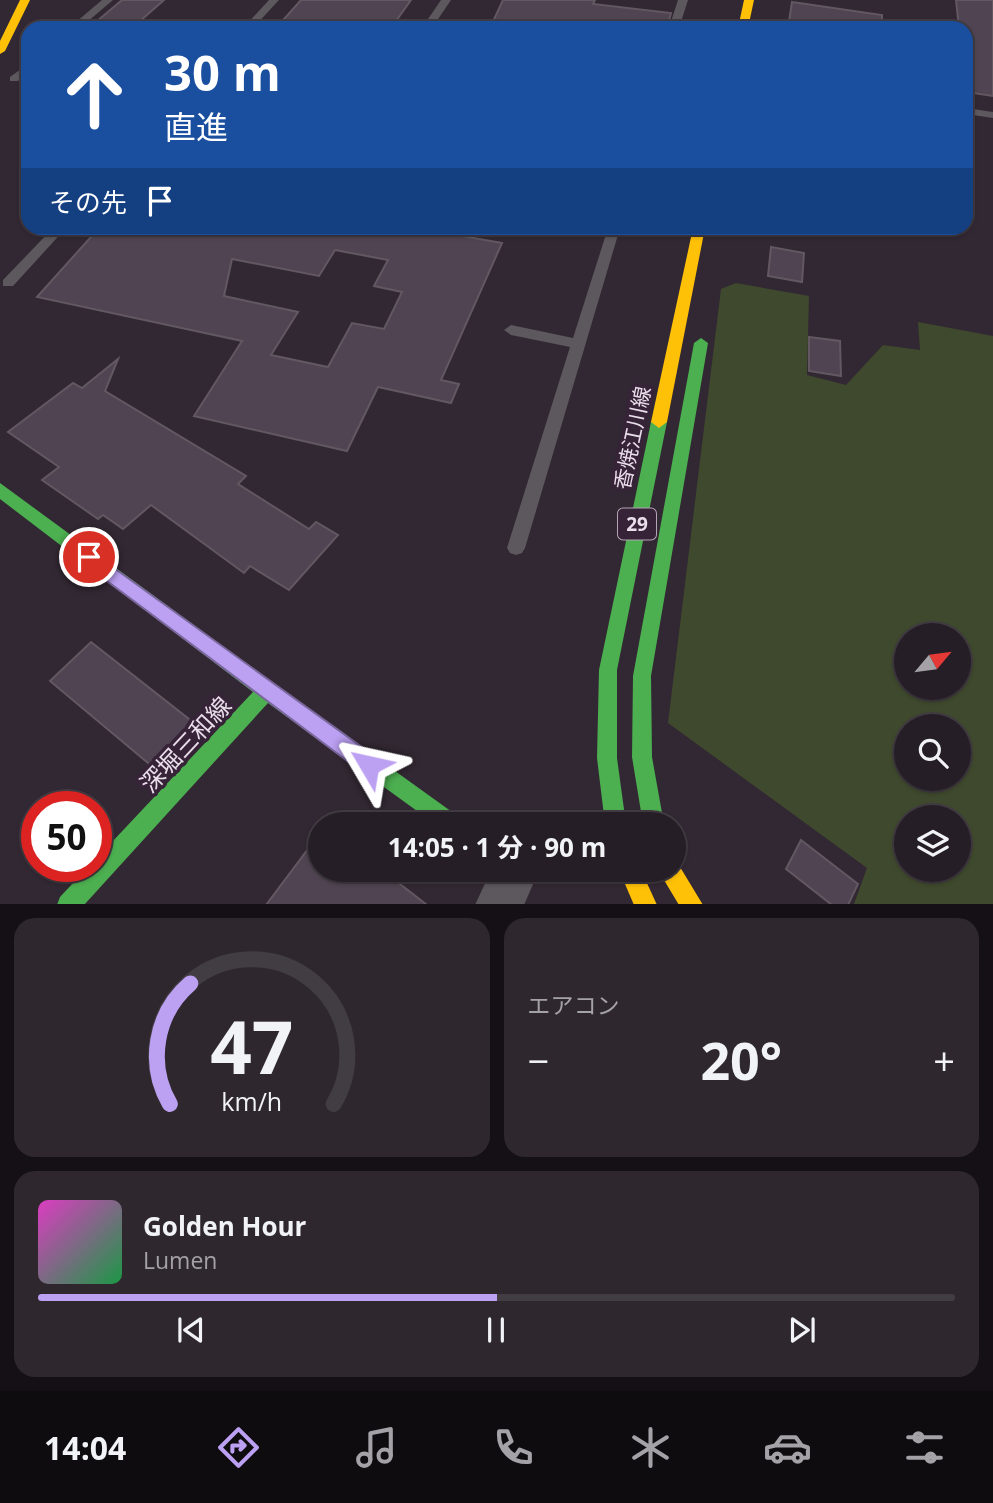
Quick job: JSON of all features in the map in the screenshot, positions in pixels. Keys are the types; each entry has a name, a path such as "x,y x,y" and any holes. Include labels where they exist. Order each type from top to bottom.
{"main road":[{"path":"0,51 25,0"},
{"path":"744,21 749,0"},
{"name":"香焼江川線","path":"614,812 607,758 608,670 698,235"},
{"name":"29","path":"651,812 642,757 642,676 703,333"},
{"path":"0,490 267,691 435,812"},
{"name":"深堀三和線","path":"69,904 267,691"},
{"path":"635,882 646,904"},
{"path":"677,882 691,904"}],"lane":[{"path":"82,21 108,0"},
{"path":"254,21 274,0"},
{"path":"432,21 446,0"},
{"path":"676,21 683,0"},
{"path":"14,79 21,73"},
{"path":"973,112 993,115"},
{"path":"8,283 53,235"},
{"path":"516,548 612,235"},
{"path":"511,330 578,344"}],"green space":[{"path":"736,283 809,296 807,375 846,385 883,345 920,350 918,322 993,336 993,904 854,904 867,868 668,723 721,289"}],"building":[{"path":"122,0 164,0 140,21 97,21"},
{"path":"301,0 411,0 396,21 282,21"},
{"path":"503,0 595,0 593,4 671,13 669,21 493,21"},
{"path":"956,0 993,0 993,96 973,93 973,21 958,21"},
{"path":"792,2 882,15 882,21 789,21"},
{"path":"93,235 457,235 502,243 441,380 459,384 451,403 378,387 347,451 194,416 242,341 37,297","holes":["335,250 388,260 374,286 402,292 384,329 352,323 328,367 271,355 298,312 224,296 232,259 319,276"]},
{"path":"771,247 804,253 802,282 768,276"},
{"path":"809,337 840,341 841,376 809,371"},
{"path":"118,359 105,391 246,476 238,484 309,529 316,522 338,535 289,590 250,566 244,573 151,505 123,529 103,515 98,519 42,480 59,467 8,432 73,383 82,388"},
{"path":"91,642 194,723 154,768 50,681"},
{"path":"801,840 858,884 848,904 831,904 786,869"},
{"path":"308,849 308,882 397,882 426,904 267,904"}],"traffic: fast":[{"path":"651,812 642,757 642,676 701,343"},
{"path":"614,812 607,758 608,670 659,422"},
{"path":"0,490 267,691 435,812"},
{"path":"69,904 267,691"}],"traffic: slow":[{"path":"0,51 25,0"},
{"path":"744,21 749,0"},
{"path":"659,422 698,235"},
{"path":"635,882 646,904"},
{"path":"677,882 691,904"}],"route":[{"path":"89,557 369,765"}]}
